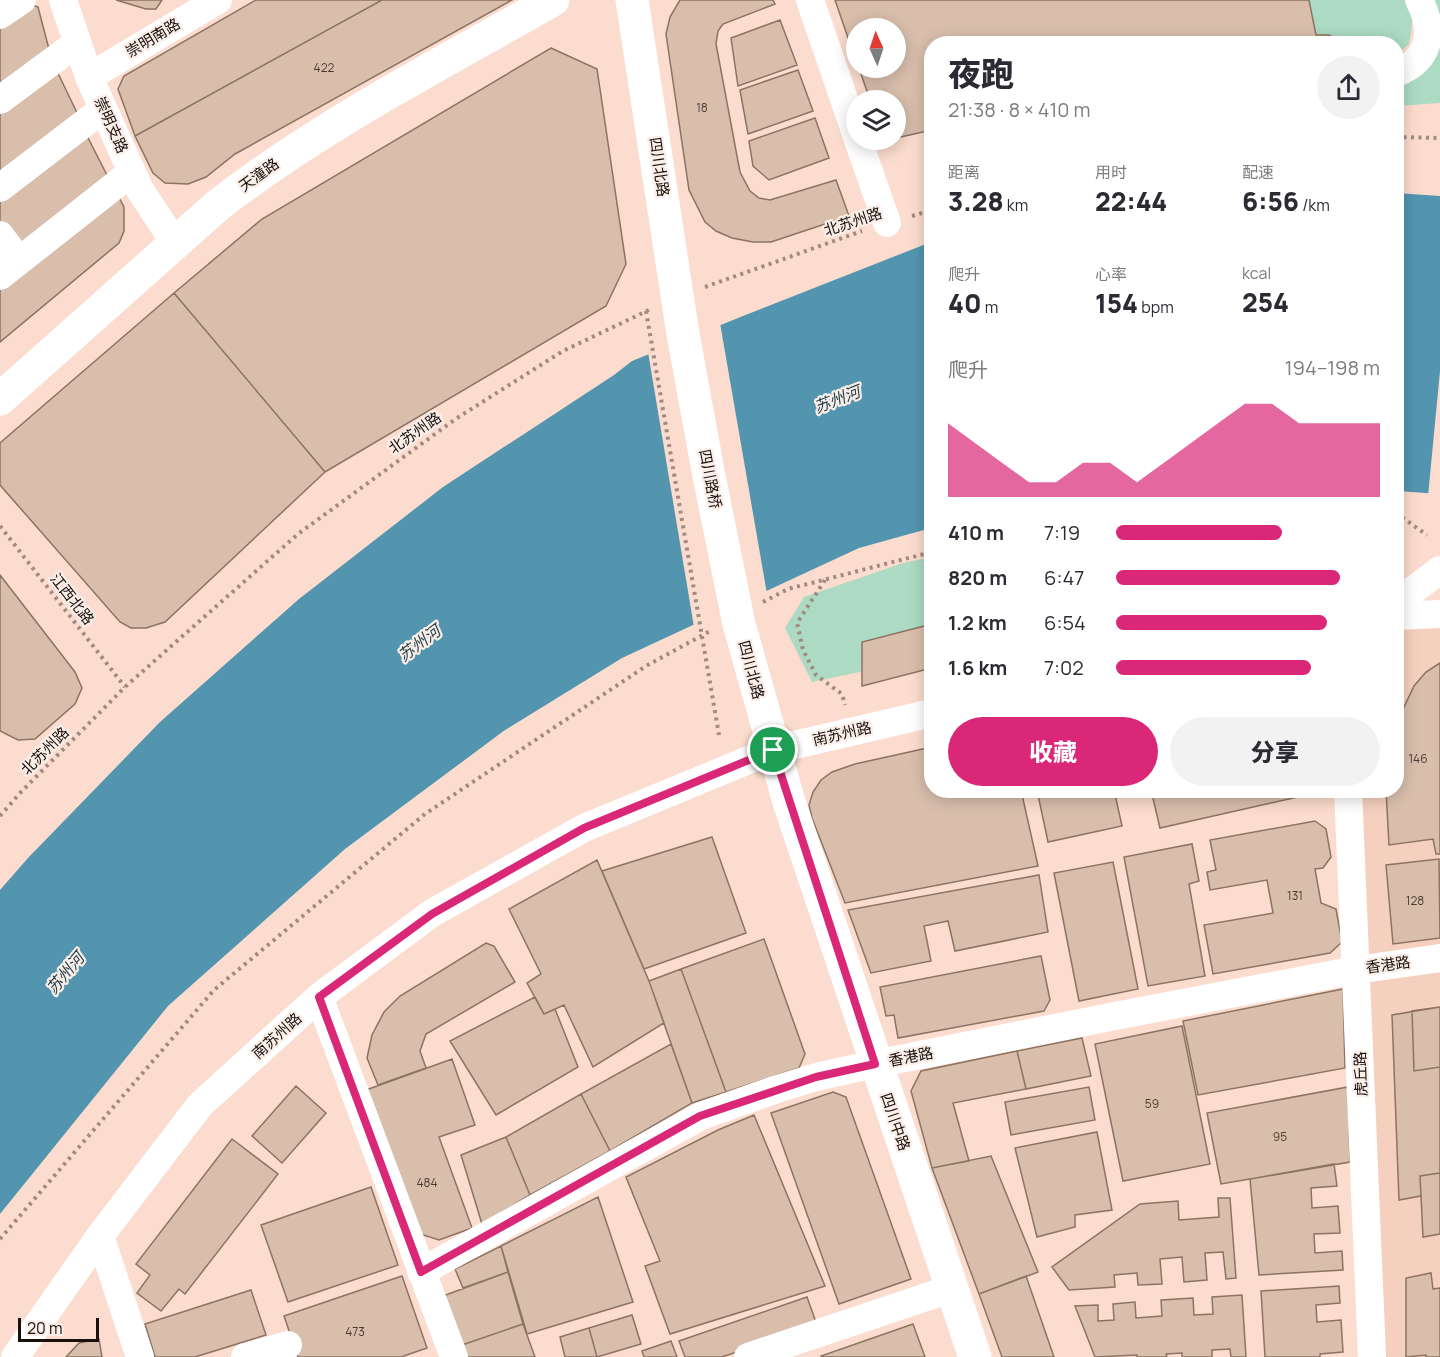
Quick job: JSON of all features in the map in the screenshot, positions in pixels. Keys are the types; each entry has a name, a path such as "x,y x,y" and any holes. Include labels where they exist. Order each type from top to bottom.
{"main road":[{"name":"天潼路","path":"0,399 226,199 291,152 553,0"},
{"name":"四川北路","path":"633,0 683,334"},
{"name":"四川路桥","path":"683,334 738,619"},
{"name":"四川北路","path":"738,619 773,750"},
{"name":"四川中路","path":"773,750 875,1064 975,1357"}],"street":[{"path":"0,15 22,0"},
{"name":"崇明支路","path":"63,0 89,77 140,190 175,243"},
{"name":"崇明南路","path":"89,77 218,0"},
{"path":"810,0 846,105"},
{"path":"1404,70 1419,60 1426,48 1428,28 1426,14 1419,0"},
{"path":"0,100 77,43"},
{"path":"0,188 104,109"},
{"path":"861,150 887,223"},
{"path":"0,235 10,268 132,172"},
{"path":"1404,597 1440,570"},
{"path":"1404,616 1440,614"},
{"name":"南苏州路","path":"15,1357 100,1236 200,1105 319,997 432,914 584,828 773,750 924,715"},
{"name":"虎丘路","path":"1348,798 1372,1357"},
{"name":"香港路","path":"421,1272 700,1116 816,1077 1356,970 1440,958"},
{"path":"319,997 454,1357"},
{"path":"100,1236 140,1357"},
{"path":"748,1357 953,1288"},
{"path":"245,1357 288,1345"}],"path":[{"path":"1404,137 1440,138"},
{"name":"北苏州路","path":"0,816 125,687 298,534 421,443 563,351 678,296 924,212"},
{"path":"646,311 719,735"},
{"path":"1404,519 1427,535"},
{"name":"江西北路","path":"0,526 125,687"},
{"path":"0,1239 214,990 425,814 646,666 738,619 788,589 924,554"},
{"path":"826,579 797,623 803,650 816,675 842,694 845,706"}],"shaded area":[{"path":"1440,614 1440,1357 1372,1357 1348,798 1404,798 1404,616"}],"green space":[{"path":"1309,0 1406,0 1412,16 1409,44 1404,48 1404,36 1316,35"},
{"path":"1434,0 1440,0 1440,103 1404,106 1404,66"},
{"path":"924,558 924,658 812,682 785,628 804,597 903,563"}],"water":[{"path":"1404,194 1440,196 1440,494 1404,491"},
{"name":"苏州河","path":"924,245 924,530 859,548 622,658 505,730 345,849 168,1006 0,1214 0,890 160,722 299,599 443,487 632,361"}],"pier":[{"path":"720,323 767,594 694,627 648,352"},
{"path":"1440,371 1440,497 1428,496"}],"building":[{"path":"116,0 162,0 156,9 146,9"},
{"path":"256,0 382,0 135,136 118,89 124,76"},
{"path":"382,0 512,0 235,154 206,177 188,184 165,183 153,173 135,136"},
{"path":"680,0 773,0 775,4 723,24 718,31 716,44 740,172 750,191 759,198 770,200 836,180 849,216 771,242 753,242 732,238 716,231 705,222 689,190 666,34 670,17"},
{"path":"835,0 1309,0 1316,35 1331,36 924,36 924,132 906,136 906,90 867,90 862,78 906,78 906,18 846,18 846,32"},
{"path":"30,4 38,7 50,53 0,89 0,25"},
{"path":"780,20 797,65 738,86 731,38"},
{"path":"551,48 597,69 626,264 606,306 325,472 174,293 262,219"},
{"path":"55,67 79,117 0,175 0,108"},
{"path":"798,70 813,111 748,134 740,90"},
{"path":"815,118 829,158 769,180 753,166 749,141"},
{"path":"85,132 110,181 22,250 0,221 0,197"},
{"path":"116,192 124,207 124,231 119,243 0,342 0,285"},
{"path":"174,293 325,472 165,622 146,628 131,628 120,622 0,485 0,443"},
{"path":"0,575 75,672 82,688 75,704 35,739 18,740 0,731"},
{"path":"924,626 924,670 862,686 862,642"},
{"path":"1440,663 1440,854 1436,854 1433,839 1389,845 1386,798 1404,798 1404,707 1414,686 1426,672"},
{"path":"924,749 924,798 1023,798 1038,866 845,903 809,805 813,792 821,780 832,772 855,764"},
{"path":"1039,798 1116,798 1122,826 1048,842"},
{"path":"1153,798 1293,798 1160,828"},
{"path":"1315,821 1326,829 1331,857 1323,868 1315,869 1321,903 1336,909 1342,942 1330,953 1213,974 1204,925 1273,913 1267,880 1210,890 1207,872 1216,870 1210,840"},
{"path":"712,837 746,933 644,969 602,871"},
{"path":"1192,844 1199,881 1189,884 1205,976 1148,986 1124,857"},
{"path":"1439,859 1440,938 1393,944 1386,865"},
{"path":"597,860 649,981 664,1023 593,1067 564,1005 544,1014 527,983 541,974 509,909"},
{"path":"1113,862 1138,989 1079,1001 1054,873"},
{"path":"1039,875 1048,932 955,951 948,921 924,926 931,961 871,973 848,910"},
{"path":"764,939 805,1054 799,1068 726,1092 681,969"},
{"path":"486,943 494,946 515,982 426,1034 420,1051 426,1068 378,1085 367,1058 372,1035 384,1012 400,996"},
{"path":"1041,956 1050,1000 1044,1011 898,1038 894,1015 886,1016 880,987"},
{"path":"681,969 726,1092 692,1103 649,981"},
{"path":"1343,989 1345,1068 1198,1095 1183,1021"},
{"path":"535,997 544,1014 555,1009 578,1067 496,1115 450,1041"},
{"path":"1440,1007 1440,1067 1414,1071 1412,1011"},
{"path":"1440,1007 1440,1234 1423,1237 1421,1196 1399,1200 1392,1015"},
{"path":"1182,1026 1210,1164 1123,1181 1095,1044"},
{"path":"1082,1038 1091,1076 1026,1089 1017,1051"},
{"path":"671,1044 692,1103 610,1151 581,1094"},
{"path":"1017,1051 1026,1089 953,1103 969,1161 932,1168 911,1091 921,1071"},
{"path":"452,1059 475,1125 439,1137 472,1228 439,1240 417,1233 366,1090"},
{"path":"296,1086 326,1113 282,1163 252,1136"},
{"path":"1089,1087 1095,1120 1011,1135 1005,1102"},
{"path":"1348,1087 1350,1162 1221,1184 1207,1113"},
{"path":"833,1092 846,1097 911,1279 839,1304 771,1113"},
{"path":"581,1094 610,1151 530,1195 506,1137"},
{"path":"754,1115 825,1286 670,1334 645,1266 660,1261 626,1177 718,1130"},
{"path":"1097,1132 1112,1210 1075,1215 1075,1227 1037,1237 1015,1148"},
{"path":"506,1137 530,1195 482,1224 461,1155"},
{"path":"232,1139 278,1174 185,1294 179,1289 161,1311 137,1293 150,1275 136,1264"},
{"path":"991,1156 1038,1272 979,1294 932,1168"},
{"path":"1334,1164 1337,1186 1311,1188 1312,1208 1338,1206 1340,1233 1314,1234 1315,1253 1342,1251 1343,1270 1259,1275 1250,1179"},
{"path":"1440,1173 1440,1234 1423,1237 1420,1176"},
{"path":"371,1187 398,1265 288,1302 261,1225"},
{"path":"598,1197 633,1302 527,1334 501,1246"},
{"path":"1218,1198 1230,1198 1236,1278 1226,1279 1223,1252 1205,1253 1207,1280 1184,1282 1182,1257 1160,1259 1162,1284 1138,1285 1137,1273 1114,1275 1115,1287 1069,1290 1052,1267 1140,1204 1178,1201 1179,1220 1219,1217"},
{"path":"501,1246 508,1272 463,1288 455,1269"},
{"path":"508,1272 523,1324 462,1345 443,1296"},
{"path":"1431,1273 1433,1289 1440,1288 1440,1357 1426,1357 1426,1355 1406,1357 1406,1278"},
{"path":"402,1276 427,1348 401,1357 298,1357 284,1316"},
{"path":"1026,1276 1054,1357 1002,1357 979,1294"},
{"path":"1339,1286 1340,1303 1316,1305 1317,1322 1341,1320 1343,1352 1320,1354 1320,1357 1265,1357 1261,1291"},
{"path":"251,1290 266,1335 195,1357 155,1357 145,1324"},
{"path":"1242,1295 1246,1357 1231,1357 1230,1349 1212,1350 1212,1357 1182,1357 1182,1353 1166,1354 1167,1357 1137,1357 1137,1355 1095,1357 1075,1306 1098,1305 1098,1321 1114,1320 1113,1304 1135,1302 1136,1318 1162,1316 1161,1300 1193,1298 1194,1315 1213,1314 1212,1297"},
{"path":"807,1297 817,1325 722,1357 685,1357 679,1341"},
{"path":"632,1315 641,1344 597,1357 589,1328"},
{"path":"523,1324 535,1357 467,1357 462,1345"},
{"path":"913,1324 925,1357 821,1356"},
{"path":"589,1328 597,1357 565,1357 560,1337"},
{"path":"99,1339 102,1357 66,1357 79,1343"},
{"path":"671,1341 677,1357 644,1357 642,1351"}],"route":[{"path":"773,750 875,1064 816,1077 700,1116 421,1272 319,997 432,914 584,828 773,750"}]}
